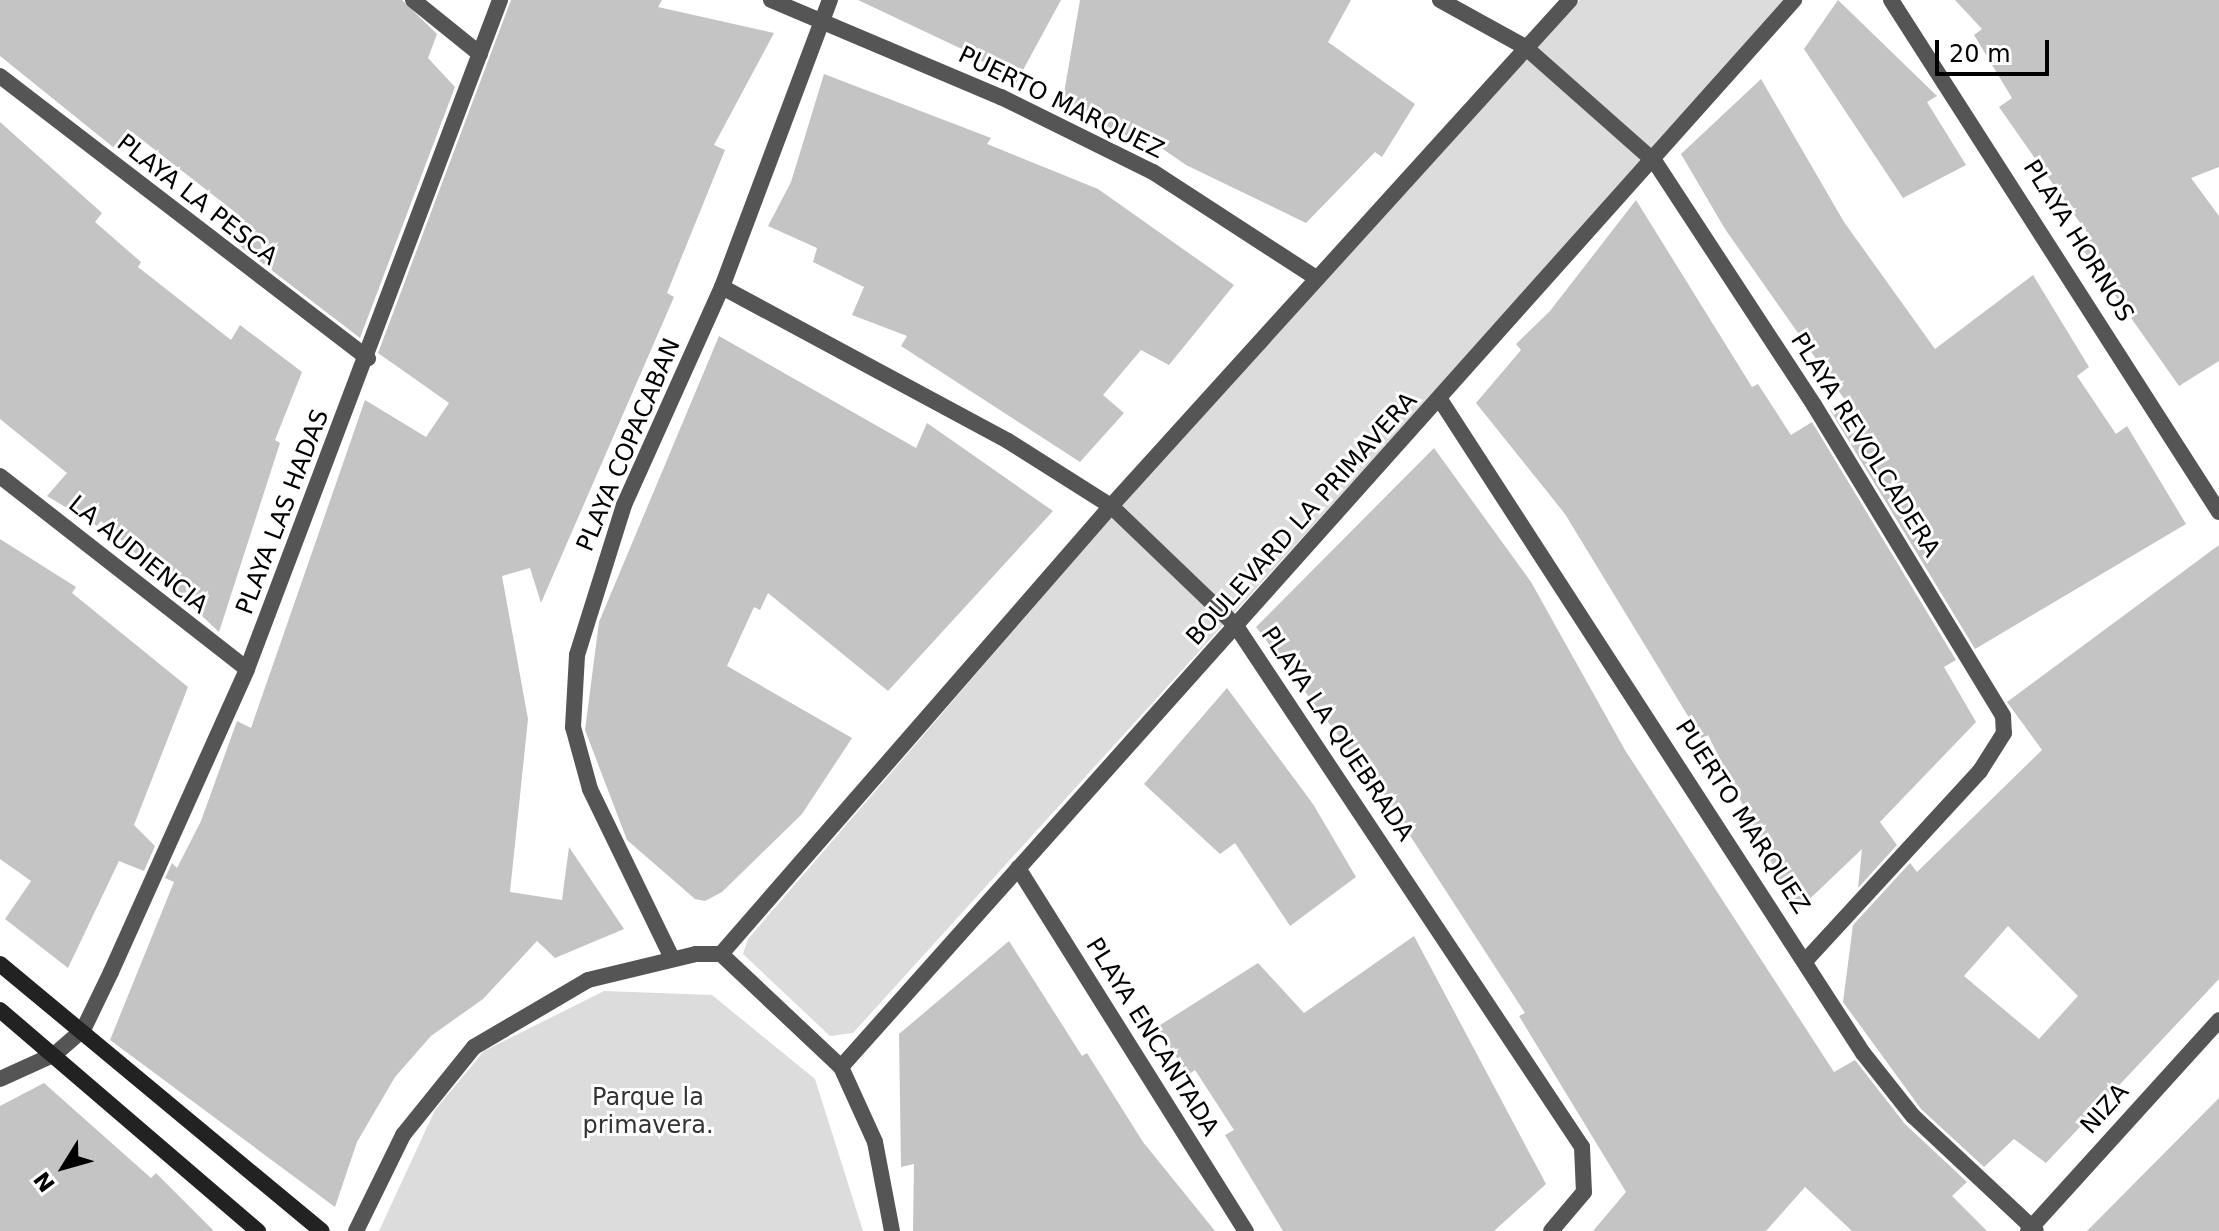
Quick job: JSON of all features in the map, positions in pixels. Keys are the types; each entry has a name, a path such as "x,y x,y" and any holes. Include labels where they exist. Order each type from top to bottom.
{"street":[{"path":"413,0 480,54"},
{"name":"PLAYA LAS HADAS","path":"83,1030 247,669 368,358 500,0"},
{"name":"PUERTO MARQUEZ","path":"771,0 823,19 1153,172 1316,278"},
{"name":"PLAYA COPACABAN","path":"671,956 590,789 573,727 577,655 624,505 722,287 830,0"},
{"name":"PLAYA REVOLCADERA","path":"1440,0 1525,47 1655,162 1814,405 2003,716 2004,733 1980,771 1807,959"},
{"path":"721,954 1111,506 1570,0"},
{"name":"BOULEVARD LA PRIMAVERA","path":"841,1067 1655,162 1794,0"},
{"name":"PLAYA HORNOS","path":"1891,0 2214,489 2219,512"},
{"name":"PLAYA LA PESCA","path":"0,76 368,358"},
{"name":"PLAYA LA QUEBRADA","path":"722,287 1008,441 1111,506 1236,626 1582,1147 1584,1192 1551,1231"},
{"name":"PUERTO MARQUEZ","path":"1441,401 1807,959 1863,1053 1913,1116 2032,1230"},
{"name":"LA AUDIENCIA","path":"0,476 247,669"},
{"name":"PLAYA ENCANTADA","path":"1018,868 1246,1231"},
{"path":"356,1231 403,1135 474,1047 588,980 671,956 721,954 841,1067 872,1131 892,1231"},
{"path":"0,964 322,1231"},
{"path":"0,1010 258,1231"},
{"name":"NIZA","path":"2032,1230 2219,1020"},
{"path":"0,1079 55,1054 83,1030"}],"green space":[{"path":"1580,0 1790,0 853,1033 830,1036 743,954 748,939 1119,508"},
{"name":"Parque la primavera.","path":"604,991 712,995 815,1079 863,1231 379,1231 435,1110 484,1051"}],"building":[{"path":"0,0 402,0 437,34 428,58 455,87 360,338 227,236 240,216 132,132 118,151 0,56"},
{"path":"511,0 662,0 658,7 774,33 714,145 725,150 667,293 674,297 541,603 530,568 502,576 528,719 510,892 562,900 569,847 624,929 555,958 537,941 483,999 431,1036 395,1077 357,1142 335,1207 110,1040 174,882 165,878 172,863 177,868 201,821 237,721 251,728 365,400 426,437 449,403 378,353"},
{"path":"858,0 1061,0 1016,83 966,51"},
{"path":"1080,0 1351,0 1328,42 1415,104 1382,157 1375,152 1306,223 1186,165 1147,138 1144,144 1062,105"},
{"path":"1838,0 1937,96 1927,102 1966,165 1903,198 1804,49"},
{"path":"1955,0 2219,0 2219,167 2191,178 2219,216 2219,361 2179,386 2079,244 2090,237 1999,107 2012,98 1974,35 1982,29"},
{"path":"824,74 991,138 987,144 1098,189 1234,285 1169,365 1141,350 1103,395 1124,413 1080,462 901,346 907,336 852,315 864,287 813,262 817,248 768,226 791,182"},
{"path":"1761,79 1844,222 1935,349 2033,275 2089,367 2077,376 2116,434 2127,426 2186,524 1975,649 1830,410 1845,400 1725,229 1681,154"},
{"path":"0,122 102,213 95,222 141,262 138,267 231,340 240,325 302,372 275,440 280,443 219,632 101,521 97,526 47,496 67,473 0,419"},
{"path":"1636,200 1752,387 1758,384 1791,435 1812,422 1956,660 1944,667 1976,722 1880,822 1897,845 1858,888 1862,849 1796,912 1708,735 1702,739 1565,514 1476,403 1521,350 1516,344 1550,311"},
{"path":"719,336 916,448 927,423 1053,511 888,691 768,593 760,610 754,607 727,666 852,738 802,814 722,892 705,901 695,899 627,840 585,730 599,622"},
{"path":"1434,448 1531,582 1625,750 1834,1072 1855,1060 1905,1124 1967,1182 1952,1196 1987,1231 1852,1231 1805,1187 1766,1231 1593,1231 1626,1192 1519,1016 1525,1013 1385,797 1256,627"},
{"path":"0,539 76,587 72,593 188,687 134,825 155,846 144,871 119,861 68,968 5,919 31,881 0,859"},
{"path":"2219,545 2219,979 2046,1163 2014,1139 1984,1167 1921,1109 1843,1002 1853,925 1910,863 1917,872 2042,750 2007,702","holes":["2008,926 2078,996 2039,1039 1964,976"]},
{"path":"1227,688 1313,804 1356,877 1290,926 1235,843 1220,854 1144,784"},
{"path":"1414,936 1546,1184 1494,1231 1283,1231 1225,1135 1234,1130 1195,1070 1188,1075 1157,1027 1258,963 1304,1013"},
{"path":"1009,941 1082,1056 1087,1053 1143,1142 1215,1231 913,1231 914,1164 901,1167 899,1034"},
{"path":"44,1083 151,1178 156,1173 214,1231 0,1231 0,1106"},
{"path":"2219,1098 2219,1231 2087,1231"}]}
